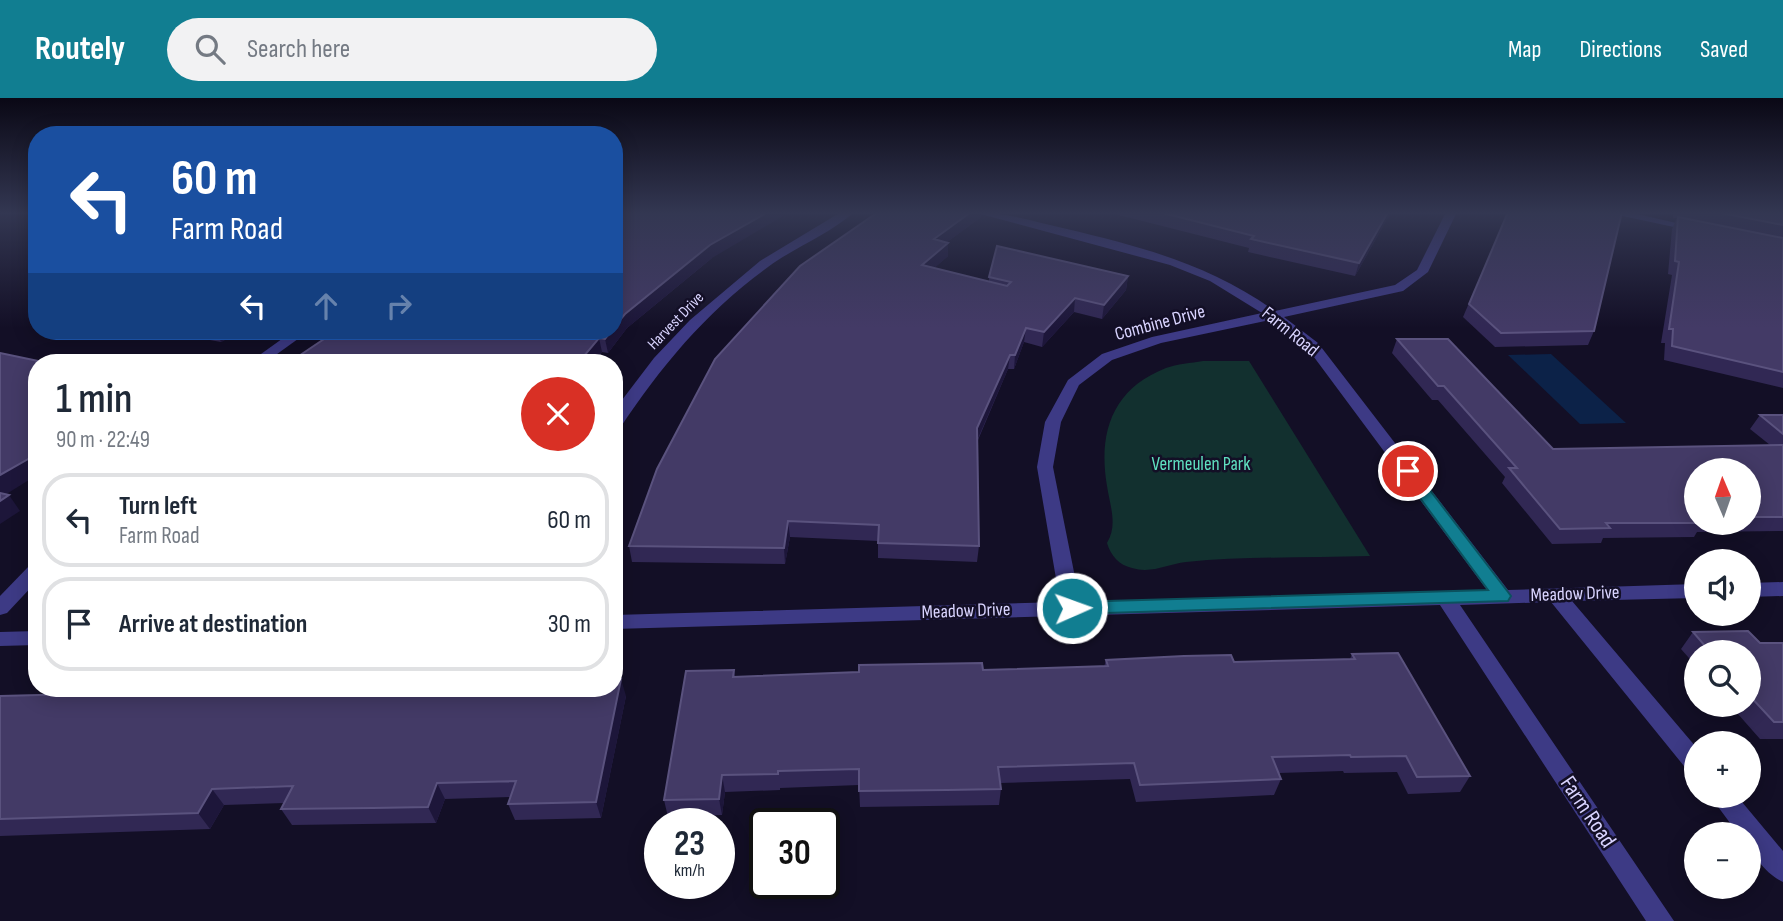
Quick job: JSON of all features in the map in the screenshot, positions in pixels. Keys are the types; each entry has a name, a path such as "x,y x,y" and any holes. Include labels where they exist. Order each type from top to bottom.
{"street":[{"name":"Harvest Drive","path":"623,409 630,397 691,327 755,270 787,250"},
{"name":"Farm Road","path":"1133,250 1203,273 1275,316 1313,346 1502,596"},
{"name":"Combine Drive","path":"1072,608 1045,467 1053,422 1073,383 1107,357 1157,340 1399,288 1423,272 1433,250"},
{"path":"269,354 289,340"},
{"path":"0,608 28,578"},
{"path":"1761,590 1783,589"},
{"name":"Meadow Drive","path":"623,622 1684,591"},
{"path":"1555,594 1684,750"},
{"name":"Farm Road","path":"1445,598 1661,921"},
{"path":"0,639 28,638"},
{"path":"1732,808 1783,870"}],"green space":[{"name":"Vermeulen Park","path":"1203,361 1249,361 1370,556 1209,560 1146,570 1127,567 1116,559 1107,543 1113,522 1105,467 1107,431 1113,415 1121,401 1148,377 1170,367"}],"water":[{"path":"1551,354 1626,423 1580,424 1508,355"}],"building":[{"path":"623,250 703,250 623,316"},
{"path":"823,250 939,250 922,265 1007,286 1011,282 989,277 996,250 1016,250 1128,276 1104,305 1075,298 1044,332 1026,328 1015,355 1010,355 977,428 979,546 878,543 879,525 788,521 784,548 629,546 657,469 715,359 800,266"},
{"path":"1302,250 1366,250 1359,263"},
{"path":"1492,250 1613,250 1594,331 1501,333 1469,304"},
{"path":"1676,250 1783,250 1783,372 1672,346 1673,329 1669,329 1679,262 1675,261"},
{"path":"1397,339 1448,339 1553,449 1783,445 1783,517 1761,517 1761,458 1684,458 1684,523 1606,523 1610,528 1560,529 1509,468 1517,468 1444,386 1438,386"},
{"path":"323,340 597,340 586,354 302,354"},
{"path":"0,353 28,359 28,459 0,475"},
{"path":"1760,415 1783,415 1783,434"},
{"path":"0,493 9,495 0,501"},
{"path":"1748,631 1757,640 1700,640 1693,632"},
{"path":"1761,643 1783,643 1783,722 1774,722 1761,708"},
{"path":"1398,653 1470,776 1417,777 1406,756 1350,755 1272,757 1281,779 1140,785 1134,763 998,767 1001,789 859,791 859,769 778,771 778,774 722,775 719,799 664,800 686,671 734,670 733,677 859,672 859,665 982,663 983,670 1108,666 1106,660 1184,656 1231,655 1234,662 1355,659 1352,654"},
{"path":"0,696 617,697 596,802 508,804 516,781 437,783 428,807 281,809 293,786 212,789 198,813 0,819"}],"route":[{"path":"1072,608 1502,596 1408,471"}]}
